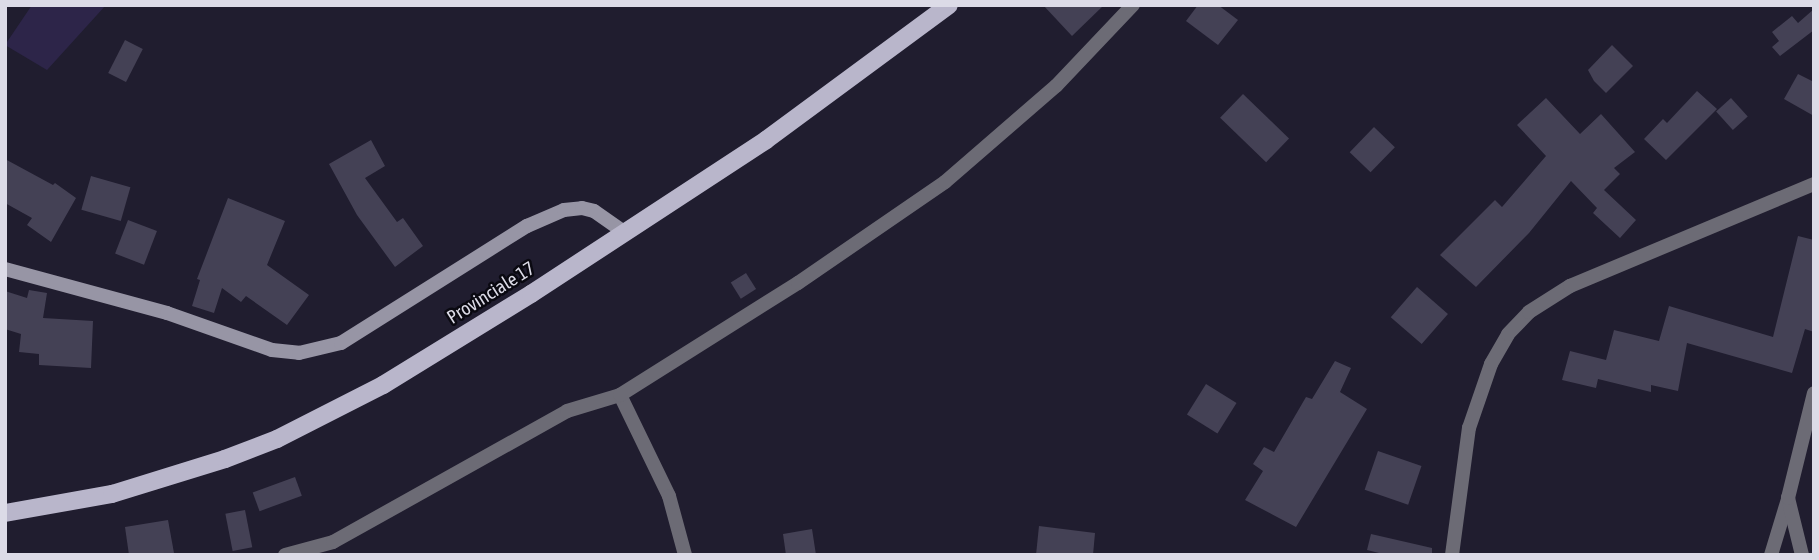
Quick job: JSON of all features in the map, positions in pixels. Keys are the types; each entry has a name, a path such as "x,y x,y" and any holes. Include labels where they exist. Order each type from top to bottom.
{"main road":[{"name":"Provinciale 17","path":"5,513 112,494 225,459 277,439 383,385 766,140 949,5"}],"street":[{"path":"285,555 332,542 567,411 620,395 798,283 945,182 1056,86 1133,5"},
{"path":"1451,555 1469,428 1491,364 1508,334 1529,312 1570,286 1814,184"},
{"path":"5,269 167,313 272,350 299,353 341,343 527,226 564,210 582,208 594,211 624,232"},
{"path":"1771,555 1814,394"},
{"path":"620,395 669,496 685,555"},
{"path":"1788,498 1802,555"}],"shaded area":[{"path":"32,5 106,5 47,70 5,45"}],"building":[{"path":"1043,5 1104,5 1072,36"},
{"path":"1198,5 1218,5 1238,20 1218,45 1186,21"},
{"path":"1814,9 1814,30 1780,56 1772,47 1779,41 1772,32 1792,16 1798,23"},
{"path":"125,40 143,49 126,82 108,73"},
{"path":"1612,45 1633,66 1606,93 1588,70"},
{"path":"1798,74 1814,82 1814,116 1784,99"},
{"path":"1697,91 1717,109 1666,160 1644,139 1663,119 1667,123"},
{"path":"1243,94 1289,138 1266,162 1220,118"},
{"path":"1546,98 1580,134 1601,114 1635,152 1614,168 1620,174 1604,190 1636,220 1620,238 1593,213 1597,208 1571,181 1529,233 1476,287 1440,255 1495,200 1502,207 1546,156 1517,125"},
{"path":"1731,98 1748,117 1733,130 1716,111"},
{"path":"1374,127 1395,147 1371,172 1350,152"},
{"path":"371,140 385,166 365,178 397,222 403,218 423,246 395,267 357,215 329,164"},
{"path":"5,159 53,185 55,183 76,198 51,242 27,225 32,218 5,203"},
{"path":"91,176 130,187 121,221 81,210"},
{"path":"228,198 285,221 267,265 309,295 287,325 246,296 241,302 222,288 214,313 192,306 200,280 197,279"},
{"path":"128,220 157,231 144,265 115,254"},
{"path":"1798,236 1814,240 1814,332 1805,329 1792,373 1687,343 1678,391 1651,385 1651,392 1598,379 1596,388 1562,380 1570,351 1606,360 1614,330 1659,341 1669,306 1773,337"},
{"path":"746,273 756,289 741,299 731,283"},
{"path":"1417,287 1448,314 1422,344 1391,317"},
{"path":"29,290 47,293 43,318 93,321 91,368 39,365 39,354 19,352 21,334 5,329 5,291 27,298"},
{"path":"1335,361 1351,368 1340,392 1367,409 1296,527 1245,500 1263,471 1253,464 1264,447 1274,452 1306,397 1312,399"},
{"path":"1206,384 1237,403 1217,434 1187,415"},
{"path":"1378,451 1421,466 1408,505 1365,490"},
{"path":"295,477 302,496 260,511 253,492"},
{"path":"245,510 252,547 233,551 225,514"},
{"path":"168,520 174,553 129,555 125,527"},
{"path":"1039,526 1095,533 1093,555 1036,555"},
{"path":"812,529 816,555 786,555 783,534"},
{"path":"1371,534 1432,548 1432,555 1387,555 1367,550"}]}
